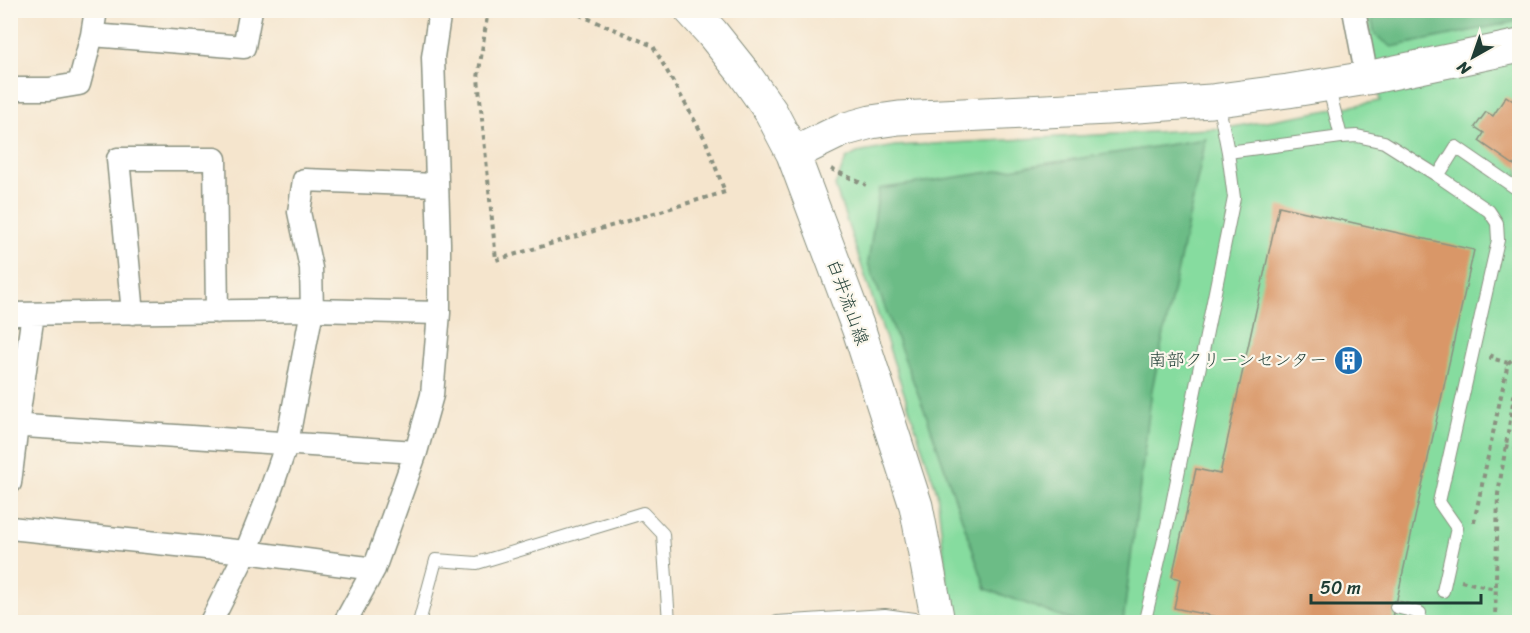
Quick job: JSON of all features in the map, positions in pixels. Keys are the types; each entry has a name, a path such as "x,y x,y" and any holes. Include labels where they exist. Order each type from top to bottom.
{"street":[{"path":"10,89 49,88 79,84 96,10"},
{"path":"92,35 244,47 251,10"},
{"path":"345,622 374,569 416,452 432,395 439,313 433,57 440,10"},
{"name":"白井流山線","path":"691,10 743,72 771,112 793,154 859,330 916,506 937,622"},
{"path":"1354,10 1367,78"},
{"path":"793,154 842,130 871,122 899,118 1218,100 1367,78 1520,46"},
{"path":"133,313 118,159 215,159 217,312"},
{"path":"211,622 246,552 287,443 312,310 311,268 299,212 304,180 436,185"},
{"path":"10,483 22,314 312,310 439,313"},
{"path":"14,425 416,452"},
{"path":"10,528 246,552 374,569"}],"lane":[{"path":"1328,84 1341,137"},
{"path":"1150,621 1234,198 1218,100"},
{"path":"1228,152 1341,137 1357,136 1384,142 1489,211 1497,223 1498,240 1439,502 1457,528 1443,591"},
{"path":"1438,176 1456,147 1520,191"},
{"path":"420,619 436,560 477,563 643,513 663,534 669,622"},
{"path":"1396,607 1420,613 1418,622"},
{"path":"777,622 885,615 937,622"}],"path":[{"path":"489,10 478,78 496,260 725,192 705,139 653,46 580,15"},
{"path":"831,168 866,185"},
{"path":"1493,347 1491,358 1508,363"},
{"path":"1473,524 1508,363 1513,359 1520,361"},
{"path":"1495,622 1498,494 1514,396 1520,392"},
{"path":"1505,446 1520,449"},
{"path":"1458,580 1495,589"}],"green space":[{"path":"1366,11 1519,11 1519,622 951,622 937,492 835,186 846,159 857,153 895,146 1227,128 1380,101"},
{"path":"1370,11 1519,11 1519,21 1392,47 1375,35"},
{"path":"1206,139 1152,389 1123,622 1076,622 986,589 928,420 868,263 879,189"}],"building":[{"path":"1506,96 1520,106 1520,169 1479,141 1484,133 1475,127 1486,112 1493,116"},
{"name":"南部クリーンセンター","path":"1279,206 1474,250 1392,622 1375,620 1374,622 1241,622 1174,608 1180,579 1172,577 1196,469 1220,474"}],"place":[{"name":"南部クリーンセンター","path":"1348,360"}]}
